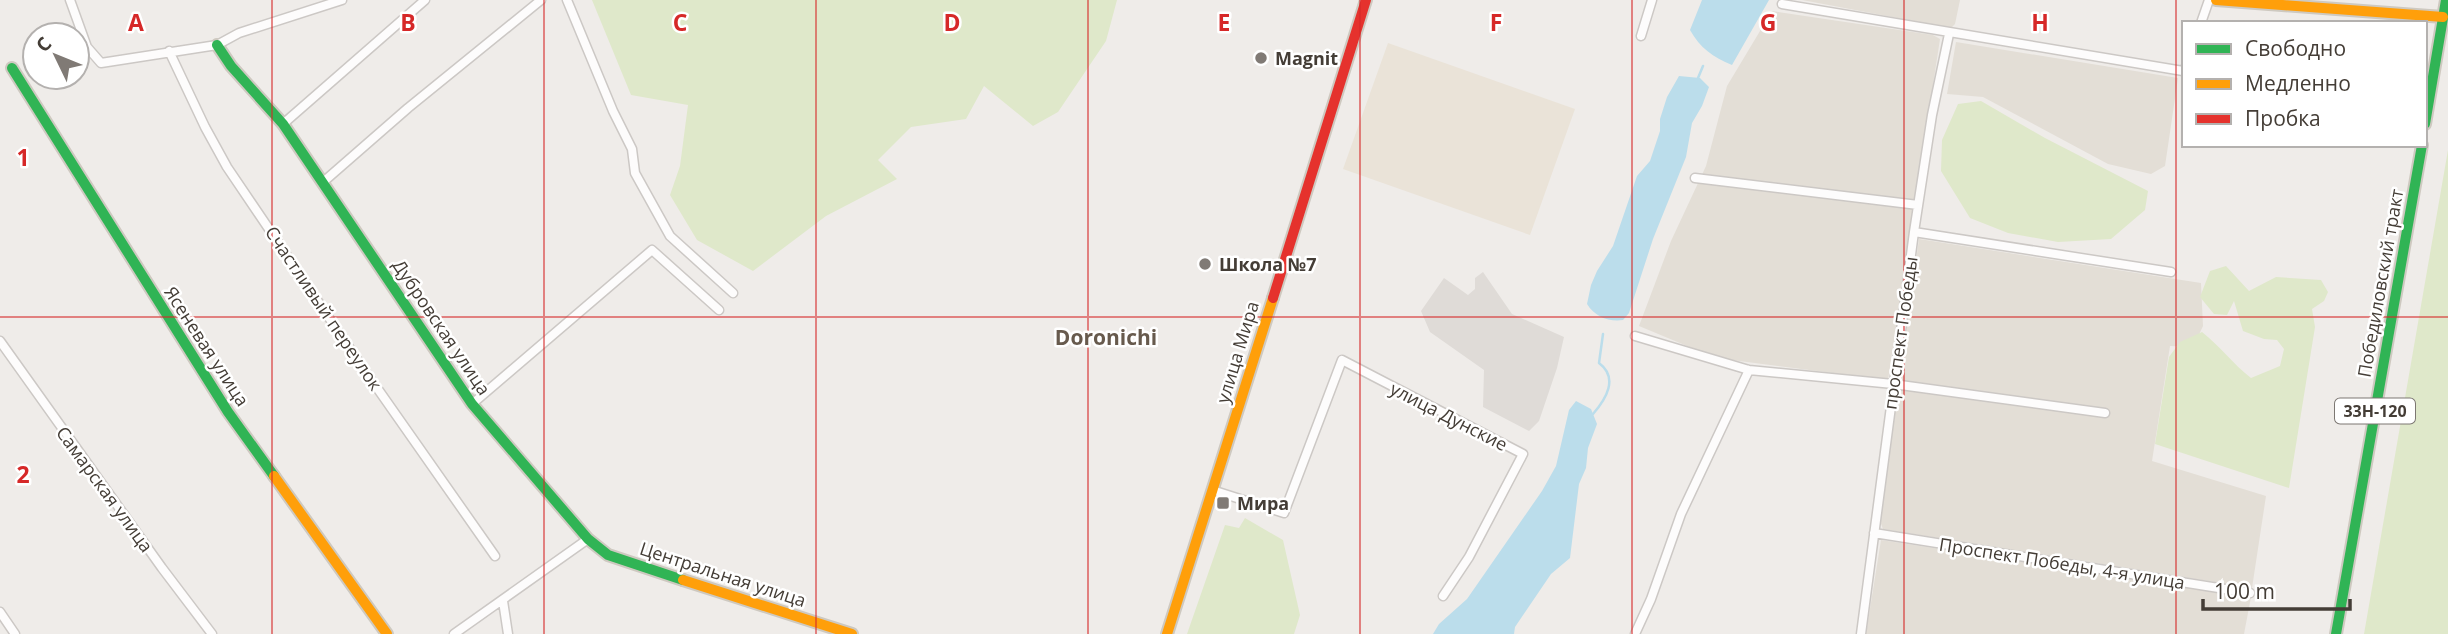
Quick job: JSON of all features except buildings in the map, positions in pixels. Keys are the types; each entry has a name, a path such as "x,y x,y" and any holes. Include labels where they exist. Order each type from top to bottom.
{"street":[{"path":"70,0 87,47 101,63 217,46 239,33 342,0"},
{"path":"283,124 425,0"},
{"path":"322,183 408,108 541,0"},
{"path":"568,0 613,111 632,149 635,173 670,236 733,293"},
{"name":"улица Мира","path":"1167,634 1366,0"},
{"path":"1641,36 1652,0"},
{"path":"2202,21 2209,0"},
{"path":"2216,0 2446,18"},
{"path":"2427,114 2446,18 2446,0"},
{"path":"1782,4 1949,34 2182,70"},
{"name":"проспект Победы","path":"1861,634 1914,232 1949,34"},
{"name":"Дубровская улица","path":"217,46 231,66 283,124 472,404 588,539"},
{"name":"Счастливый переулок","path":"169,51 227,167 495,556"},
{"name":"Ясеневая улица","path":"12,68 228,412 387,634"},
{"name":"Победиловский тракт","path":"2336,634 2422,147"},
{"path":"1695,178 1918,205"},
{"path":"1914,232 2171,272"},
{"path":"472,404 652,250 719,310"},
{"path":"1635,336 1749,370 1893,384 2105,414"},
{"name":"Самарская улица","path":"0,341 121,512 212,634"},
{"name":"улица Дунские","path":"1212,490 1284,513 1342,360 1523,454 1469,557 1443,596"},
{"path":"1635,634 1651,599 1681,514 1749,370"},
{"name":"Проспект Победы, 4-я улица","path":"1874,533 2250,593"},
{"path":"454,634 588,539"},
{"name":"Центральная улица","path":"588,539 608,555 621,560 852,634"},
{"path":"503,601 508,634"},
{"path":"0,612 15,634"}],"shaded area":[{"path":"1802,0 1960,0 1955,24 1951,28"},
{"path":"1772,11 1933,35 1940,39 1888,380 1716,358 1639,326 1671,241 1706,166 1727,86"},
{"path":"1956,42 2178,78 2165,166 2151,174 2108,164 1983,97 1947,94"},
{"path":"1388,43 1575,109 1530,235 1343,169"},
{"path":"1919,239 2201,283 2203,326 2193,347 2170,346 2152,461 2266,496 2252,588 1883,529 1880,521"},
{"path":"1483,272 1512,314 1564,337 1557,368 1539,421 1529,431 1483,407 1484,370 1430,332 1421,311 1444,278 1468,295 1475,289 1475,278"},
{"path":"1881,540 2251,597 2244,634 1866,634"}],"green space":[{"path":"592,0 1117,0 1106,41 1058,112 1033,126 984,86 966,119 911,127 878,160 897,179 826,216 753,271 697,240 670,195 680,166 688,105 631,95"},
{"path":"1981,101 2045,138 2148,191 2145,210 2111,239 2058,242 2008,233 1970,218 1941,171 1942,140 1958,104"},
{"path":"2448,150 2448,634 2364,634"},
{"path":"2226,266 2249,291 2276,277 2321,280 2328,292 2324,301 2312,309 2315,327 2289,488 2155,444 2169,357 2180,342 2202,332 2251,378 2280,366 2284,349 2277,340 2264,339 2243,331 2234,301 2227,315 2214,314 2200,297 2210,271"},
{"path":"1245,518 1283,540 1300,615 1294,634 1187,634 1225,525 1239,528"}],"water":[{"path":"1702,0 1769,0 1732,65 1708,51 1690,30"},
{"path":"1679,76 1700,78 1709,87 1692,123 1686,157 1653,239 1629,313 1623,320 1608,319 1598,315 1587,304 1591,285 1613,246 1637,176 1650,161 1667,97"},
{"path":"1576,401 1591,409 1597,424 1588,448 1586,468 1579,484 1570,558 1551,574 1515,627 1514,634 1433,634 1439,624 1467,599 1542,491 1556,466 1569,410"}],"waterway":[{"path":"1698,78 1703,66"},
{"path":"1593,414 1606,395 1609,382 1605,369 1599,363 1603,334"}],"traffic: fast":[{"path":"2427,112 2446,0"},
{"path":"217,45 231,66 283,124 472,404 588,539 608,555 683,580"},
{"path":"12,68 228,412 274,476"},
{"path":"2336,634 2422,147"}],"traffic: slow":[{"path":"2216,0 2443,17"},
{"path":"1167,634 1273,298"},
{"path":"274,476 387,634"},
{"path":"683,580 852,634"}],"traffic: jam":[{"path":"1273,298 1366,0"}],"place":[{"name":"Magnit","path":"1261,58"},
{"name":"Школа №7","path":"1205,264"},
{"name":"Мира","path":"1223,503"}],"district":[{"name":"Doronichi","path":"1106,337"}]}
